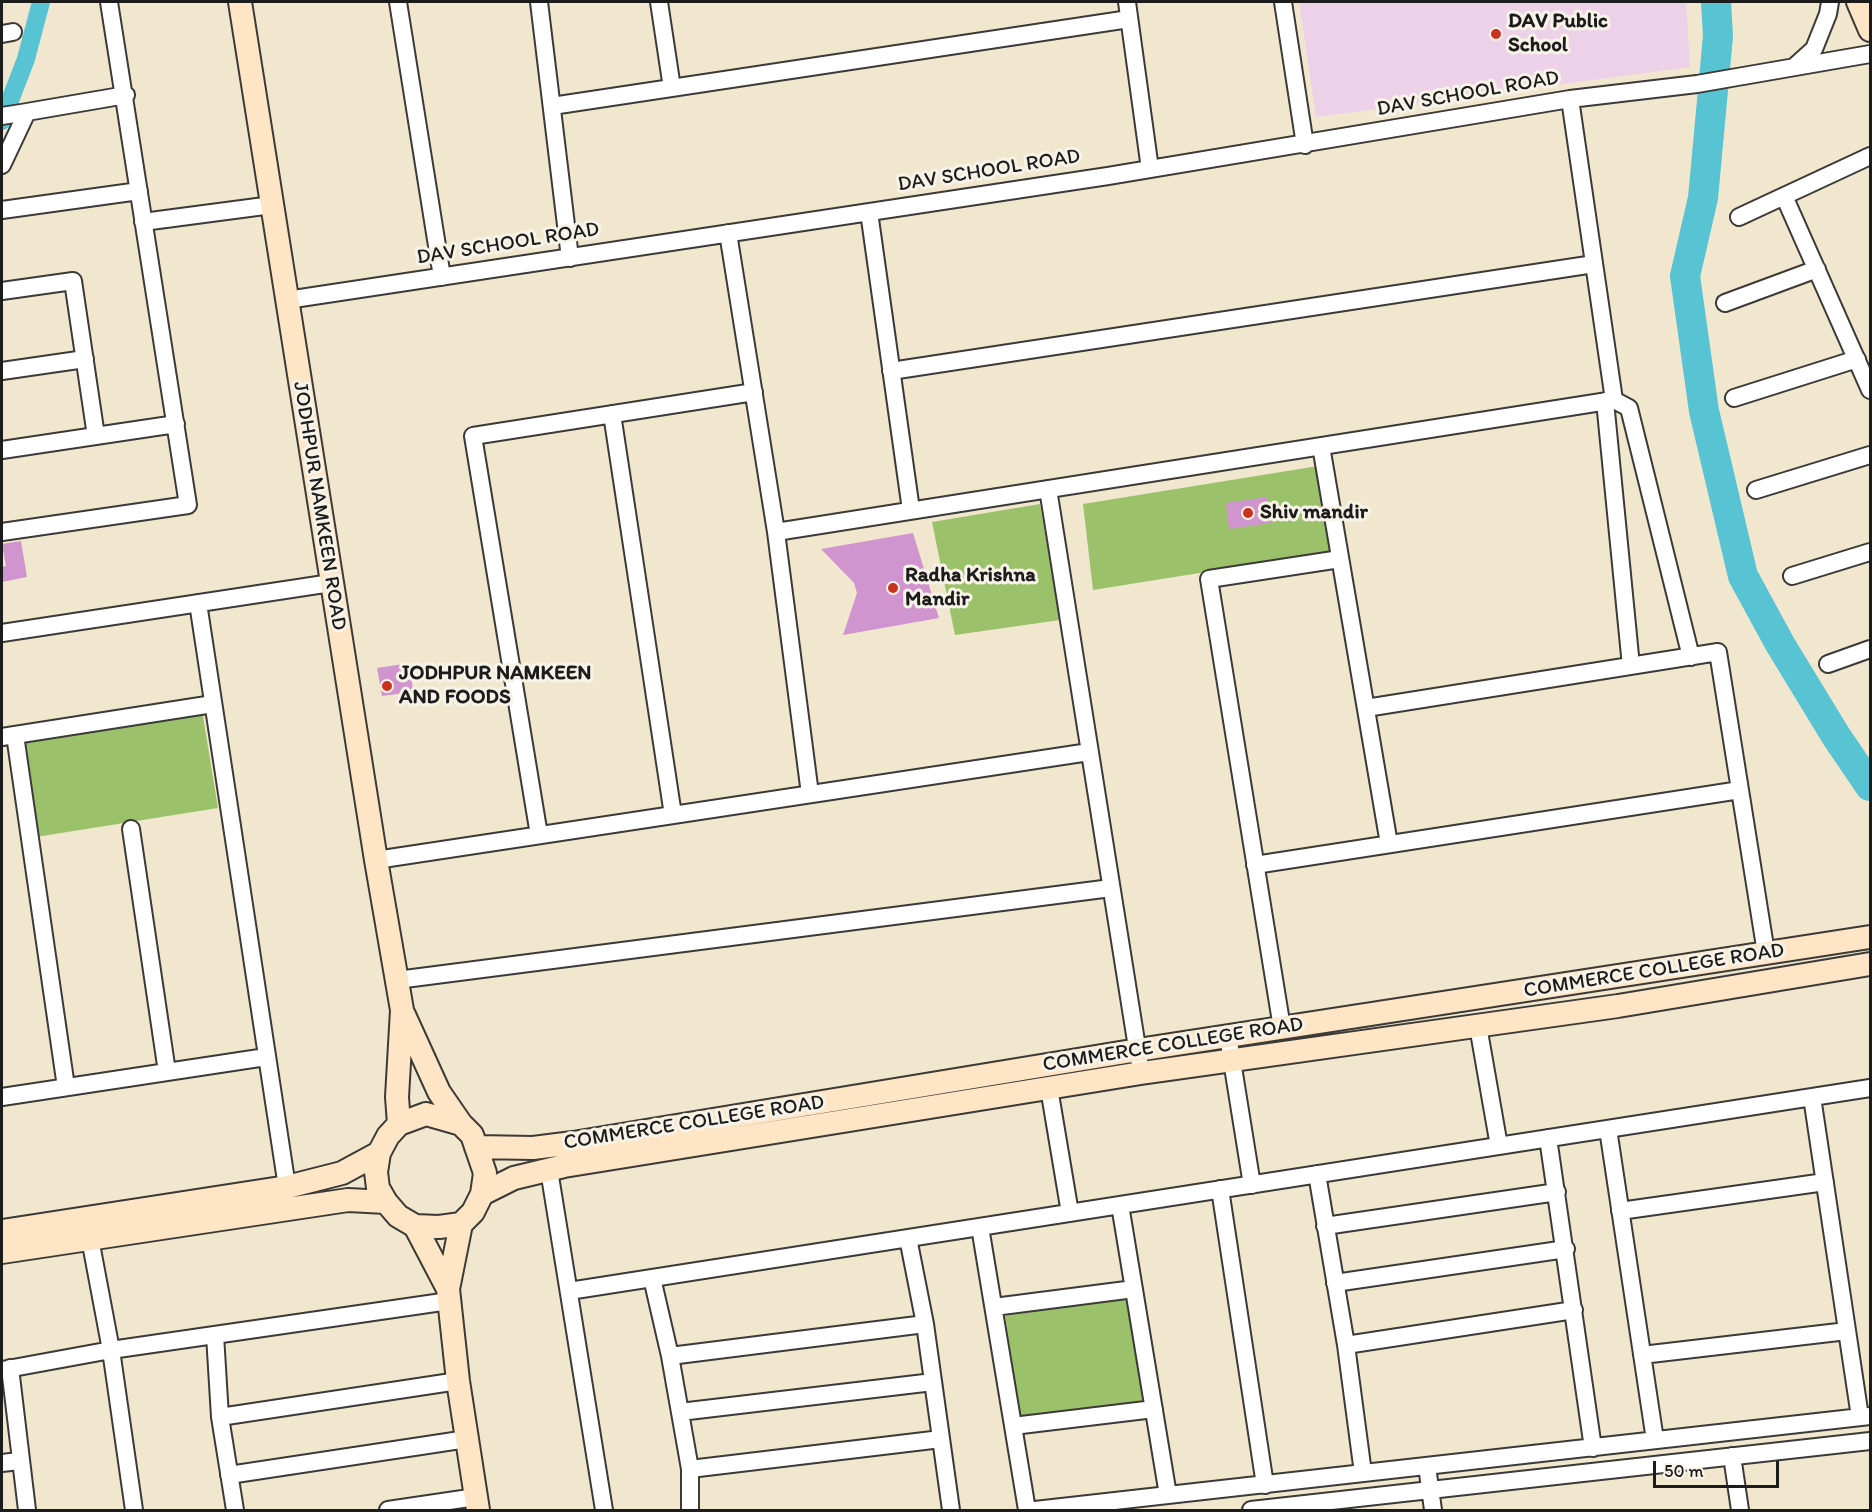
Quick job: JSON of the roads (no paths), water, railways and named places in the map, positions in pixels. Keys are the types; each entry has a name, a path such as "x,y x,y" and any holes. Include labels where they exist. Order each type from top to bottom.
{"street":[{"path":"2,532 188,505 143,222 126,95 109,2"},
{"name":"JODHPUR NAMKEEN ROAD","path":"240,2 402,1011"},
{"path":"398,2 442,277"},
{"path":"539,2 570,258"},
{"path":"659,2 672,88"},
{"path":"1127,2 1150,169"},
{"path":"1283,2 1305,145"},
{"path":"1794,67 1814,49 1828,14 1830,2"},
{"path":"1858,2 1870,30"},
{"path":"552,106 1130,19"},
{"name":"DAV SCHOOL ROAD","path":"287,300 1305,145 1570,99 1697,84 1870,54"},
{"path":"2,165 14,114 126,95"},
{"path":"1570,99 1594,264 1610,400 1631,666"},
{"path":"1739,217 1870,156"},
{"path":"2,210 139,191"},
{"path":"1784,196 1870,390"},
{"path":"143,222 272,205"},
{"path":"869,212 911,510"},
{"path":"728,233 776,532 810,794"},
{"path":"891,371 1594,264"},
{"path":"1725,303 1817,269"},
{"path":"2,291 73,281 96,436"},
{"path":"2,371 85,359"},
{"path":"1734,398 1857,359"},
{"path":"539,835 474,436 754,392"},
{"path":"776,532 1610,400 1629,408 1690,657"},
{"path":"612,414 673,815"},
{"path":"2,450 176,424"},
{"path":"1321,446 1389,844"},
{"path":"1756,490 1870,455"},
{"path":"1048,489 1141,1073"},
{"path":"1792,576 1870,552"},
{"path":"1282,1028 1209,579 1340,559"},
{"path":"2,633 332,583"},
{"path":"198,603 287,1187"},
{"path":"1828,664 1870,649"},
{"path":"1366,708 1718,652 1766,953"},
{"path":"66,1087 8,736 213,704"},
{"path":"376,860 1089,752"},
{"path":"1255,865 1740,790"},
{"path":"131,830 167,1072"},
{"path":"397,980 1111,888"},
{"name":"COMMERCE COLLEGE ROAD","path":"476,1147 532,1148 573,1143 1138,1050 1870,937"},
{"path":"482,1194 514,1178 549,1170 1141,1073 1478,1026 1870,964"},
{"path":"399,1124 397,1089 402,1011"},
{"path":"388,1510 477,1504 458,1381 448,1295 461,1224 473,1212 482,1194 485,1173 472,1135 460,1124 439,1092 402,1011"},
{"path":"1478,1026 1499,1146"},
{"path":"1228,1036 1252,1185"},
{"path":"2,1097 266,1057"},
{"path":"1048,1088 1070,1213"},
{"path":"568,1291 1870,1088"},
{"path":"1035,1510 1865,1417 1848,1331 1812,1097"},
{"path":"460,1124 426,1114 399,1124 379,1153 376,1172 378,1188 398,1216 415,1226 439,1227 461,1224"},
{"path":"1608,1129 1655,1440"},
{"path":"1548,1138 1566,1249 1593,1448"},
{"path":"2,1252 88,1228 287,1187 342,1173 379,1153"},
{"path":"549,1170 604,1510"},
{"path":"1317,1174 1346,1345 1364,1473"},
{"path":"1620,1211 1825,1182"},
{"path":"1220,1189 1265,1485"},
{"path":"1325,1226 1557,1192"},
{"path":"2,1231 88,1228 348,1200 386,1202"},
{"path":"1120,1205 1168,1496"},
{"path":"415,1226 448,1295"},
{"path":"980,1227 1027,1510"},
{"path":"88,1228 111,1350 134,1510"},
{"path":"908,1238 925,1324 951,1510"},
{"path":"1335,1283 1566,1249"},
{"path":"652,1278 670,1356 690,1469 690,1510"},
{"path":"994,1307 1134,1289"},
{"path":"27,1510 6,1369 448,1295"},
{"path":"1346,1345 1574,1310"},
{"path":"670,1356 925,1324"},
{"path":"1642,1355 1848,1331"},
{"path":"215,1335 220,1418 235,1510"},
{"path":"220,1418 458,1381"},
{"path":"680,1412 933,1382"},
{"path":"1013,1426 1154,1409"},
{"path":"229,1475 467,1439"},
{"path":"690,1469 941,1439"},
{"path":"1251,1510 1311,1507 1430,1490 1870,1441"},
{"path":"1732,1456 1740,1510"},
{"path":"2,1464 19,1461"},
{"path":"1427,1466 1433,1510"}],"waterway":[{"path":"2,121 26,59 41,2"},
{"path":"1716,2 1718,36 1703,198 1685,276 1704,411 1743,576 1780,644 1836,736 1870,786"}],"place":[{"name":"DAV Public School","path":"1496,34"},
{"name":"Shiv mandir","path":"1248,513"},
{"name":"Radha Krishna Mandir","path":"893,588"},
{"name":"JODHPUR NAMKEEN AND FOODS","path":"387,686"}]}
